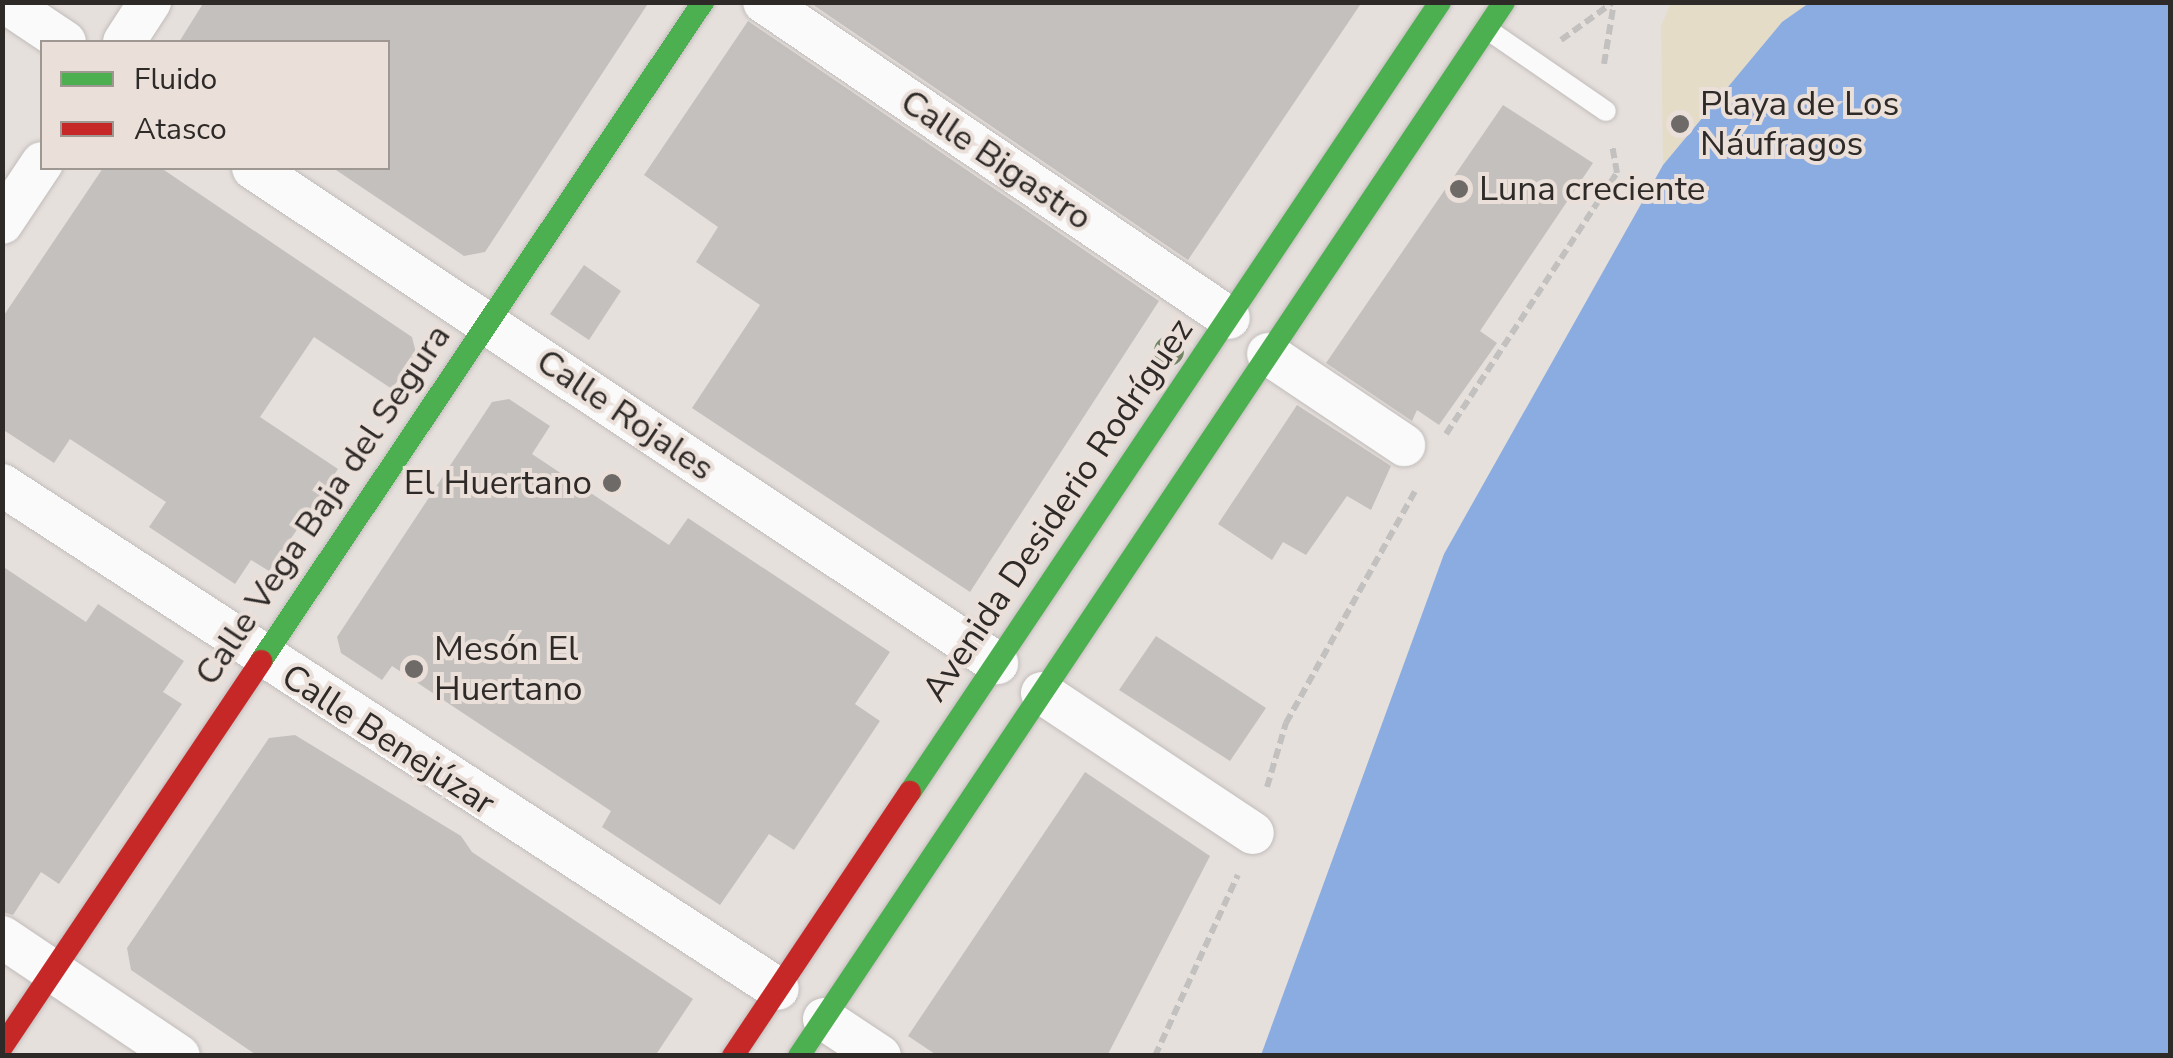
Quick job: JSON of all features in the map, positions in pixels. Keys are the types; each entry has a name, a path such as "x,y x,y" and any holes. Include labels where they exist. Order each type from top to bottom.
{"street":[{"path":"5,2 62,40"},
{"path":"125,40 150,2"},
{"name":"Calle Vega Baja del Segura","path":"2,1047 703,2"},
{"name":"Calle Bigastro","path":"764,2 1229,318"},
{"name":"Avenida Desiderio Rodríguez","path":"733,1056 1440,2"},
{"path":"799,1056 1504,2"},
{"path":"2,223 40,166"},
{"name":"Calle Rojales","path":"256,170 997,663"},
{"path":"1268,354 1404,445"},
{"name":"Calle Benejúzar","path":"2,485 262,659 778,989"},
{"path":"1042,692 1248,850"},
{"path":"2,937 179,1056"},
{"path":"824,1018 880,1056"}],"lane":[{"path":"1486,29 1606,111"}],"path":[{"path":"1604,58 1614,2"},
{"path":"1155,1056 1248,850"}],"sand":[{"name":"Playa de Los Náufragos","path":"1671,3 1809,3 1782,22 1663,165 1661,26"}],"water":[{"path":"1809,3 2170,3 2170,1055 1261,1055 1444,554 1663,165 1782,22"}],"building":[{"path":"204,2 649,2 485,252 464,256 336,170 390,170 390,40 180,40"},
{"path":"809,2 1362,2 1188,260"},
{"path":"748,21 1159,301 970,592 692,408 760,305 696,262 718,227 644,175"},
{"path":"1503,105 1593,163 1480,331 1497,343 1439,425 1417,410 1412,421 1326,363"},
{"path":"102,170 164,170 412,337 416,353 392,389 314,337 260,417 338,469 269,571 251,560 235,584 149,527 166,502 70,439 54,463 2,429 2,318"},
{"path":"584,265 621,291 589,340 550,314"},
{"path":"509,399 550,426 532,454 669,545 688,518 890,652 855,704 880,721 794,850 769,834 720,905 602,827 611,811 392,666 382,680 341,653 337,637 492,402"},
{"path":"1297,405 1391,466 1371,510 1347,496 1306,555 1283,542 1272,560 1218,524"},
{"path":"2,566 86,622 98,604 184,661 163,692 182,704 59,884 41,872 13,915 2,912"},
{"path":"1156,636 1266,708 1230,761 1119,690"},
{"path":"295,735 461,836 472,852 693,999 655,1056 258,1056 131,970 127,948 269,738"},
{"path":"1085,772 1210,856 1107,1056 938,1056 908,1036"}],"traffic: fast":[{"path":"261,661 703,2"},
{"path":"910,792 1440,2"},
{"path":"799,1056 1504,2"}],"traffic: jam":[{"path":"2,1047 261,661"},
{"path":"733,1056 910,792"}],"place":[{"name":"Playa de Los Náufragos","path":"1680,124"},
{"name":"Luna creciente","path":"1459,189"},
{"name":"El Huertano","path":"612,483"},
{"name":"Mesón El Huertano","path":"414,669"}]}
